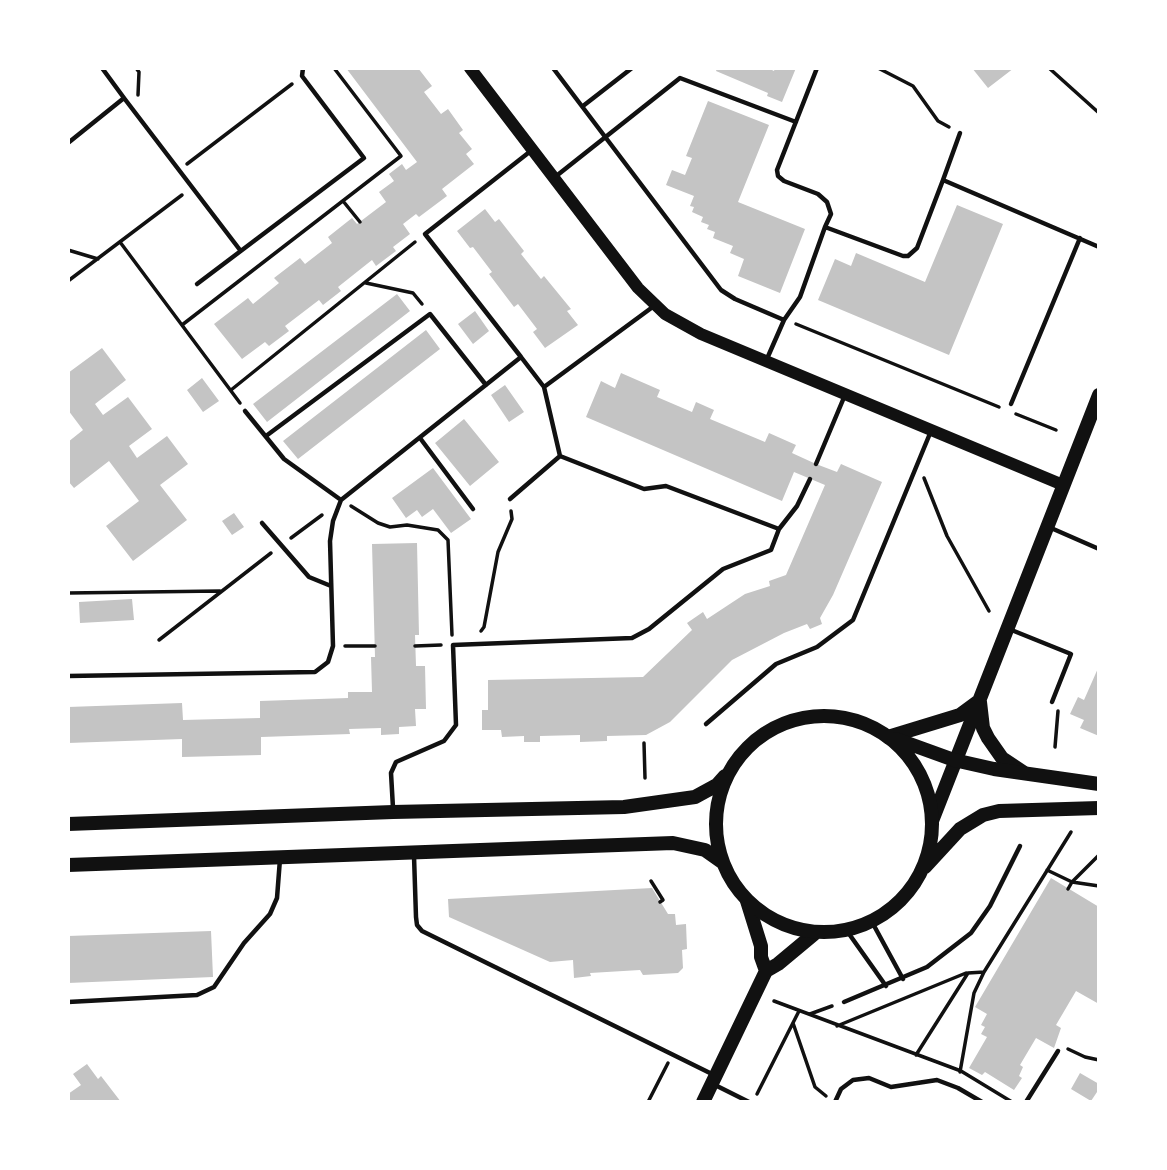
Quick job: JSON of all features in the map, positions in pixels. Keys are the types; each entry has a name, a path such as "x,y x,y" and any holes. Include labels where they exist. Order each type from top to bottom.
{"main road":[{"path":"932,821 1099,395"},
{"path":"888,737 960,715 980,700"},
{"path":"980,700 988,738 1002,758 1023,772"},
{"path":"68,824 624,807 667,803 695,797 717,785 754,740 771,729 810,716 851,719 870,726 903,750 919,774 930,801 931,841 924,869"},
{"path":"888,737 954,760 993,769 1099,784"},
{"path":"728,772 719,793 715,817 716,841 722,862 747,901 766,971"},
{"path":"747,901 765,916 785,926 814,934 847,930 872,922 890,911 960,829 983,815 999,811 1099,808"},
{"path":"68,865 673,843 705,850 722,862"},
{"path":"703,1102 766,971 814,934"}],"street":[{"path":"470,68 638,288 665,314 701,334 766,362 1063,485"}],"lane":[{"path":"102,68 240,250"},
{"path":"197,284 364,158 302,76 303,68"},
{"path":"553,68 721,290 735,299 784,320"},
{"path":"583,106 632,68"},
{"path":"766,362 784,320 800,297 831,214 827,202 818,194 784,181 778,176 777,170 817,68"},
{"path":"555,178 680,78 796,122"},
{"path":"68,143 124,97"},
{"path":"825,227 908,256 917,248 960,134"},
{"path":"532,150 425,234 544,387 560,456"},
{"path":"943,180 1099,247"},
{"path":"1011,404 1080,238"},
{"path":"544,387 655,305"},
{"path":"266,436 430,314 486,386"},
{"path":"68,676 315,671 328,662 333,646 330,541 332,521 341,500 521,358"},
{"path":"816,464 845,394"},
{"path":"245,411 284,459 341,500"},
{"path":"706,724 776,664 817,647 853,620 932,430"},
{"path":"420,438 473,509"},
{"path":"510,499 560,456"},
{"path":"560,456 644,489 666,486 779,529"},
{"path":"393,812 391,773 396,762 444,741 456,725 453,645 632,638 649,629 723,569 771,550 779,529 797,506 810,479"},
{"path":"262,523 309,577 331,586"},
{"path":"1047,526 1099,549"},
{"path":"1008,629 1071,654 1052,702"},
{"path":"844,1002 903,979 942,957 971,933 990,906 1020,846"},
{"path":"414,853 416,917 417,925 422,931 672,1056 751,1102"},
{"path":"68,1002 197,995 214,987 244,943 270,914 276,898 280,858"},
{"path":"872,922 903,979"},
{"path":"847,930 886,986"},
{"path":"1026,1102 1058,1051"},
{"path":"835,1102 841,1088 853,1080 869,1077 891,1087 937,1080 982,1102"}],"path":[{"path":"136,68 139,72 137,115"},
{"path":"877,68 913,86 938,121 960,134"},
{"path":"1049,68 1099,113"},
{"path":"179,170 302,76"},
{"path":"68,281 192,187"},
{"path":"343,201 359,222"},
{"path":"231,390 365,283 389,259 425,234"},
{"path":"120,242 245,411"},
{"path":"68,250 98,258"},
{"path":"365,283 413,293 430,314"},
{"path":"784,320 1056,430"},
{"path":"917,464 933,495 947,536 989,611"},
{"path":"473,645 484,627 499,552 512,519 510,499"},
{"path":"159,639 341,500 378,523 390,527 407,525 438,530 448,540 453,645 415,646"},
{"path":"68,593 220,591"},
{"path":"333,646 375,646"},
{"path":"1052,702 1059,714 1055,747"},
{"path":"644,743 645,778"},
{"path":"958,1088 974,993 984,972 1071,832"},
{"path":"1068,889 1099,855"},
{"path":"1047,870 1072,882 1099,886"},
{"path":"651,881 663,901 660,902"},
{"path":"837,1026 968,973 984,972"},
{"path":"916,1055 968,973"},
{"path":"774,1002 961,1071 1012,1102"},
{"path":"808,1015 844,1002"},
{"path":"751,1102 799,1011"},
{"path":"793,1023 815,1087 835,1102"},
{"path":"1058,1051 1072,1049 1085,1057 1099,1060"},
{"path":"648,1102 672,1056"}],"building":[{"path":"346,68 418,68 432,86 424,92 441,114 448,109 463,130 459,133 472,149 466,154 474,164 442,189 447,196 419,217 416,214 403,224 410,234 393,247 396,251 376,266 372,260 338,287 341,291 323,305 319,300 285,326 289,331 269,346 265,342 242,359 214,324 248,298 253,304 279,283 274,278 300,258 305,264 332,243 328,237 352,218 357,224 386,202 379,192 394,181 389,174 402,164 406,170 417,162"},
{"path":"717,68 768,68 774,71 775,68 796,68 782,102 767,96 768,93 716,71"},
{"path":"972,68 1014,68 988,88"},
{"path":"708,101 769,125 738,202 805,229 780,293 738,276 744,259 730,253 733,246 713,238 715,232 707,229 709,225 701,222 703,217 692,212 694,207 690,206 694,196 666,185 672,170 685,175 692,158 686,156"},
{"path":"957,205 1003,224 949,355 818,300 835,259 851,266 856,253 925,282"},
{"path":"485,209 495,222 499,219 524,251 521,254 541,279 544,276 571,309 567,311 578,325 545,348 533,332 537,329 518,304 514,307 489,274 492,272 457,231"},
{"path":"397,294 410,311 267,422 253,404"},
{"path":"475,311 489,331 473,344 458,324"},
{"path":"426,330 440,349 298,459 283,441"},
{"path":"102,348 126,380 95,404 103,415 128,397 152,429 129,446 137,458 167,436 188,464 160,485 187,520 133,561 106,526 139,501 109,461 74,488 68,481 68,442 83,430 68,410 68,373"},
{"path":"621,373 660,390 657,397 692,412 696,402 714,410 710,419 765,442 769,433 796,445 792,453 816,464 837,472 841,464 882,482 833,595 820,618 822,624 810,629 807,624 784,633 732,660 670,722 646,735 607,736 607,741 580,742 580,735 540,736 540,742 524,742 524,736 502,737 501,730 482,730 482,710 488,710 488,680 643,677 692,630 687,623 703,612 707,619 745,594 770,586 769,581 786,575 825,485 794,472 782,501 586,417 601,381 615,388"},
{"path":"202,378 219,401 203,412 187,390"},
{"path":"505,385 524,412 509,422 491,395"},
{"path":"464,419 499,462 470,486 435,443"},
{"path":"433,468 471,519 451,533 433,509 422,517 417,510 406,518 392,498"},
{"path":"234,513 244,527 232,535 222,521"},
{"path":"417,543 419,635 415,635 416,666 425,666 426,709 415,709 416,726 399,727 399,734 381,735 381,728 349,729 350,734 261,737 261,755 182,757 182,739 68,743 68,707 182,703 183,720 260,718 260,701 348,698 348,692 372,692 371,657 375,657 372,544"},
{"path":"132,599 134,620 80,623 79,602"},
{"path":"1099,666 1099,736 1080,728 1084,720 1070,714 1078,697 1084,700"},
{"path":"1051,878 1099,907 1099,1004 1076,991 1056,1025 1061,1028 1054,1048 1036,1038 1020,1065 1023,1067 1019,1076 1022,1078 1014,1090 985,1072 982,1075 969,1068 987,1037 981,1034 985,1027 981,1025 987,1014 975,1007"},
{"path":"652,888 668,914 675,914 676,925 686,924 687,949 682,950 683,968 678,973 643,975 640,970 590,973 591,976 574,978 573,960 550,962 449,917 448,899"},
{"path":"211,931 213,977 68,983 68,936"},
{"path":"87,1064 98,1079 101,1076 121,1102 68,1102 68,1094 81,1085 73,1074"},
{"path":"1080,1073 1099,1084 1099,1089 1091,1101 1071,1089"}]}
